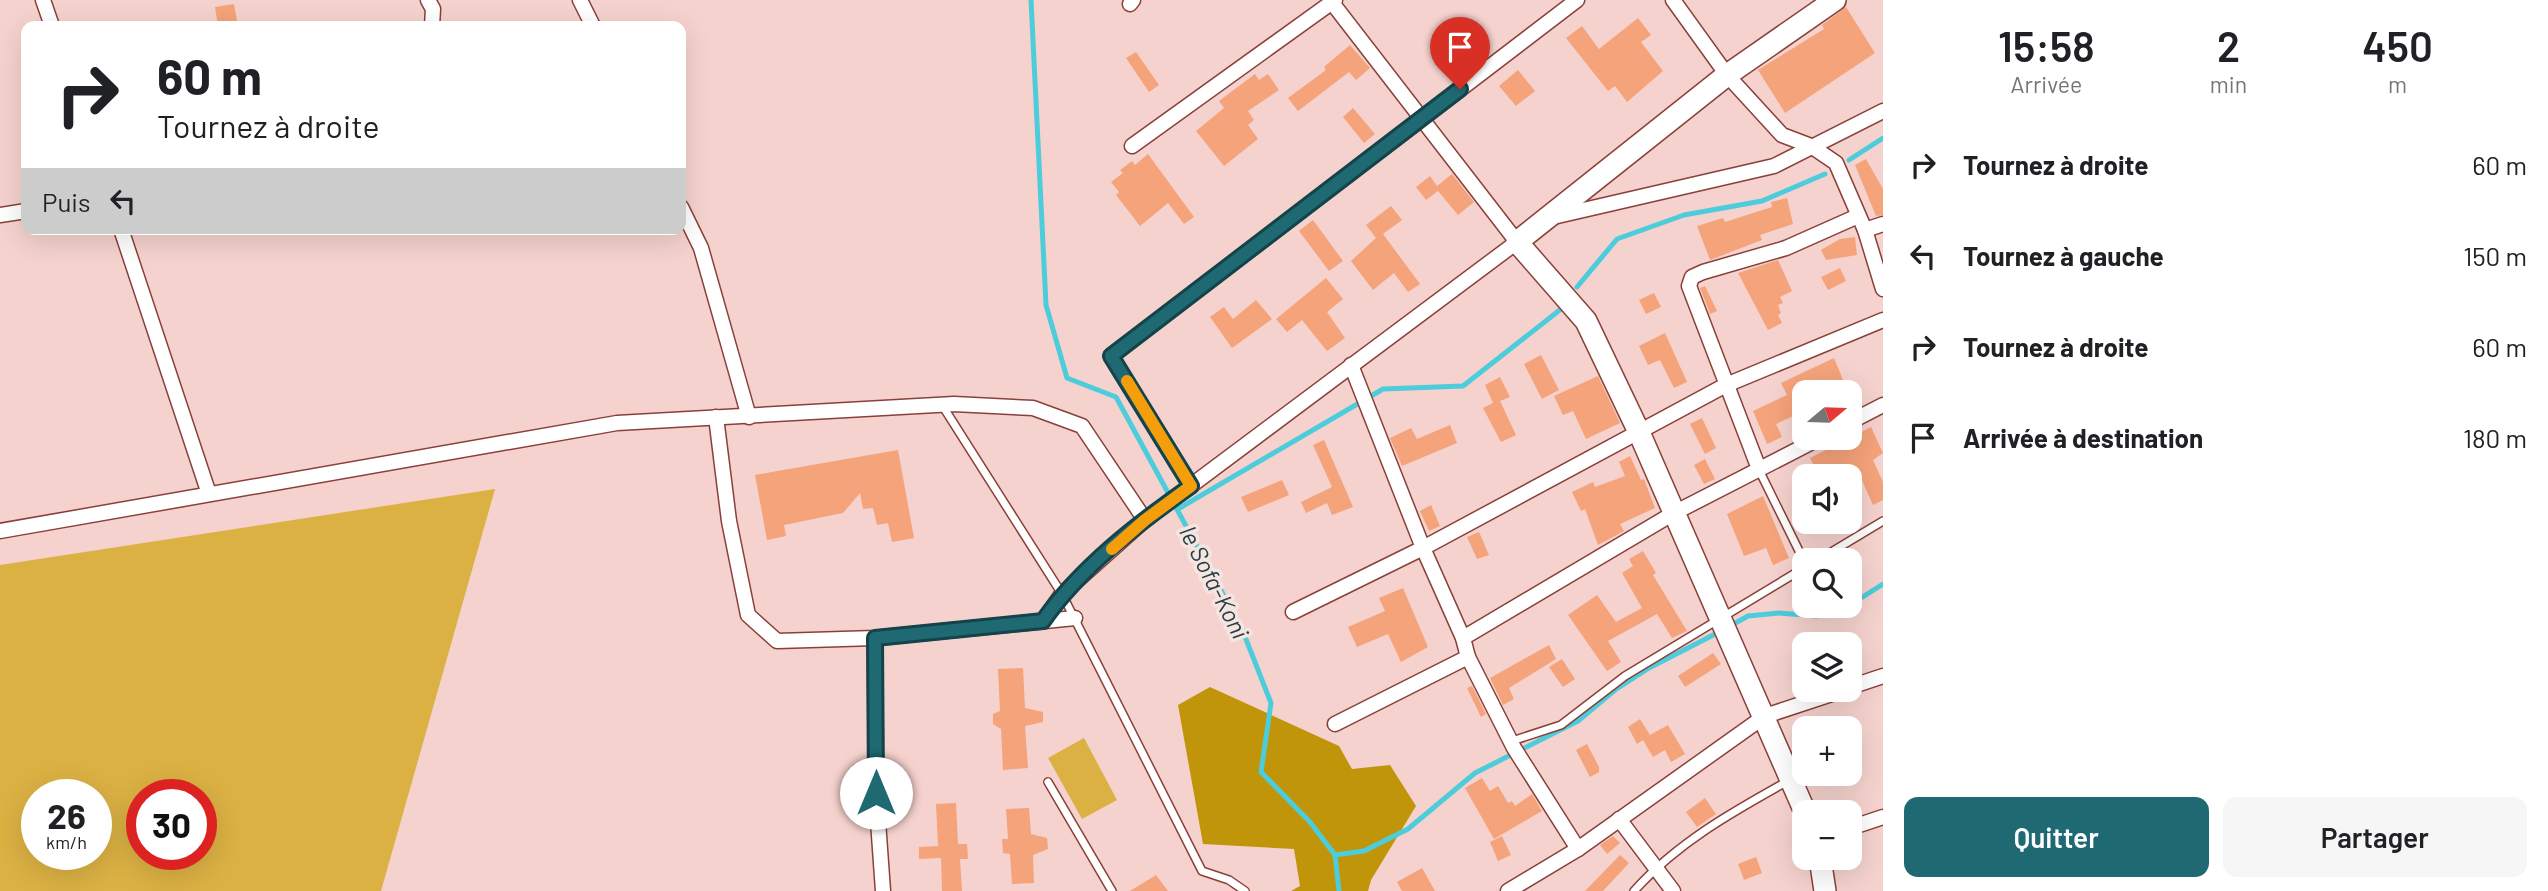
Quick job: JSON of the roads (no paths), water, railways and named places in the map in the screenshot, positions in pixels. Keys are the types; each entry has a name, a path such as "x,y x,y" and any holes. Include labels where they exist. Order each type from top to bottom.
{"street":[{"path":"43,0 50,21"},
{"path":"428,0 433,9 432,21"},
{"path":"580,0 590,21"},
{"path":"1191,486 1111,356 1577,0"},
{"path":"1673,0 1727,75 1782,135 1811,146 1836,163 1862,223 1883,289"},
{"path":"1043,621 1062,594 1145,520 1517,242 1727,75 1835,0"},
{"path":"1132,146 1332,1 1517,242 1586,321 1638,430 1792,779"},
{"path":"1548,218 1774,166 1883,111"},
{"path":"0,215 21,212"},
{"path":"686,217 701,248 749,416"},
{"path":"1759,469 1689,286 1692,277 1862,223 1883,224"},
{"path":"123,235 209,494"},
{"path":"1293,611 1423,548 1726,385 1883,320"},
{"path":"1351,365 1423,548 1463,638 1468,657 1515,750 1578,849"},
{"path":"0,531 617,423 942,404 1033,408 1082,426 1145,520"},
{"path":"1862,416 1883,405"},
{"path":"716,417 729,521 751,621 777,641 875,638 1075,618"},
{"path":"1463,638 1674,513 1796,450"},
{"path":"875,638 876,793 883,891"},
{"path":"1335,724 1468,657"},
{"path":"1862,683 1883,676"},
{"path":"1508,891 1578,849 1765,716 1808,702"},
{"path":"1862,824 1883,817"},
{"path":"1619,820 1673,891"},
{"path":"1822,870 1825,891"}],"lane":[{"path":"942,404 1062,594 1202,871 1229,880 1245,891"},
{"path":"1759,469 1798,548"},
{"path":"1838,548 1883,521"},
{"path":"1515,750 1561,725 1625,676 1725,626 1792,577"},
{"path":"1634,891 1655,867 1722,817 1792,779"},
{"path":"1048,782 1112,891"}],"waterway":[{"name":"le Sofa-Koni","path":"1031,0 1046,305 1067,378 1116,397 1242,629 1271,703 1261,772 1310,822 1335,855 1339,891"},
{"path":"1849,160 1883,138"},
{"path":"1577,287 1617,239 1684,215 1762,201 1825,174"},
{"path":"1178,509 1383,389 1463,386 1561,309"},
{"path":"1862,597 1883,584"},
{"path":"1730,626 1748,616 1792,614"},
{"path":"1335,855 1364,851 1408,829 1475,773 1578,721 1615,690 1649,668 1721,631"}]}
